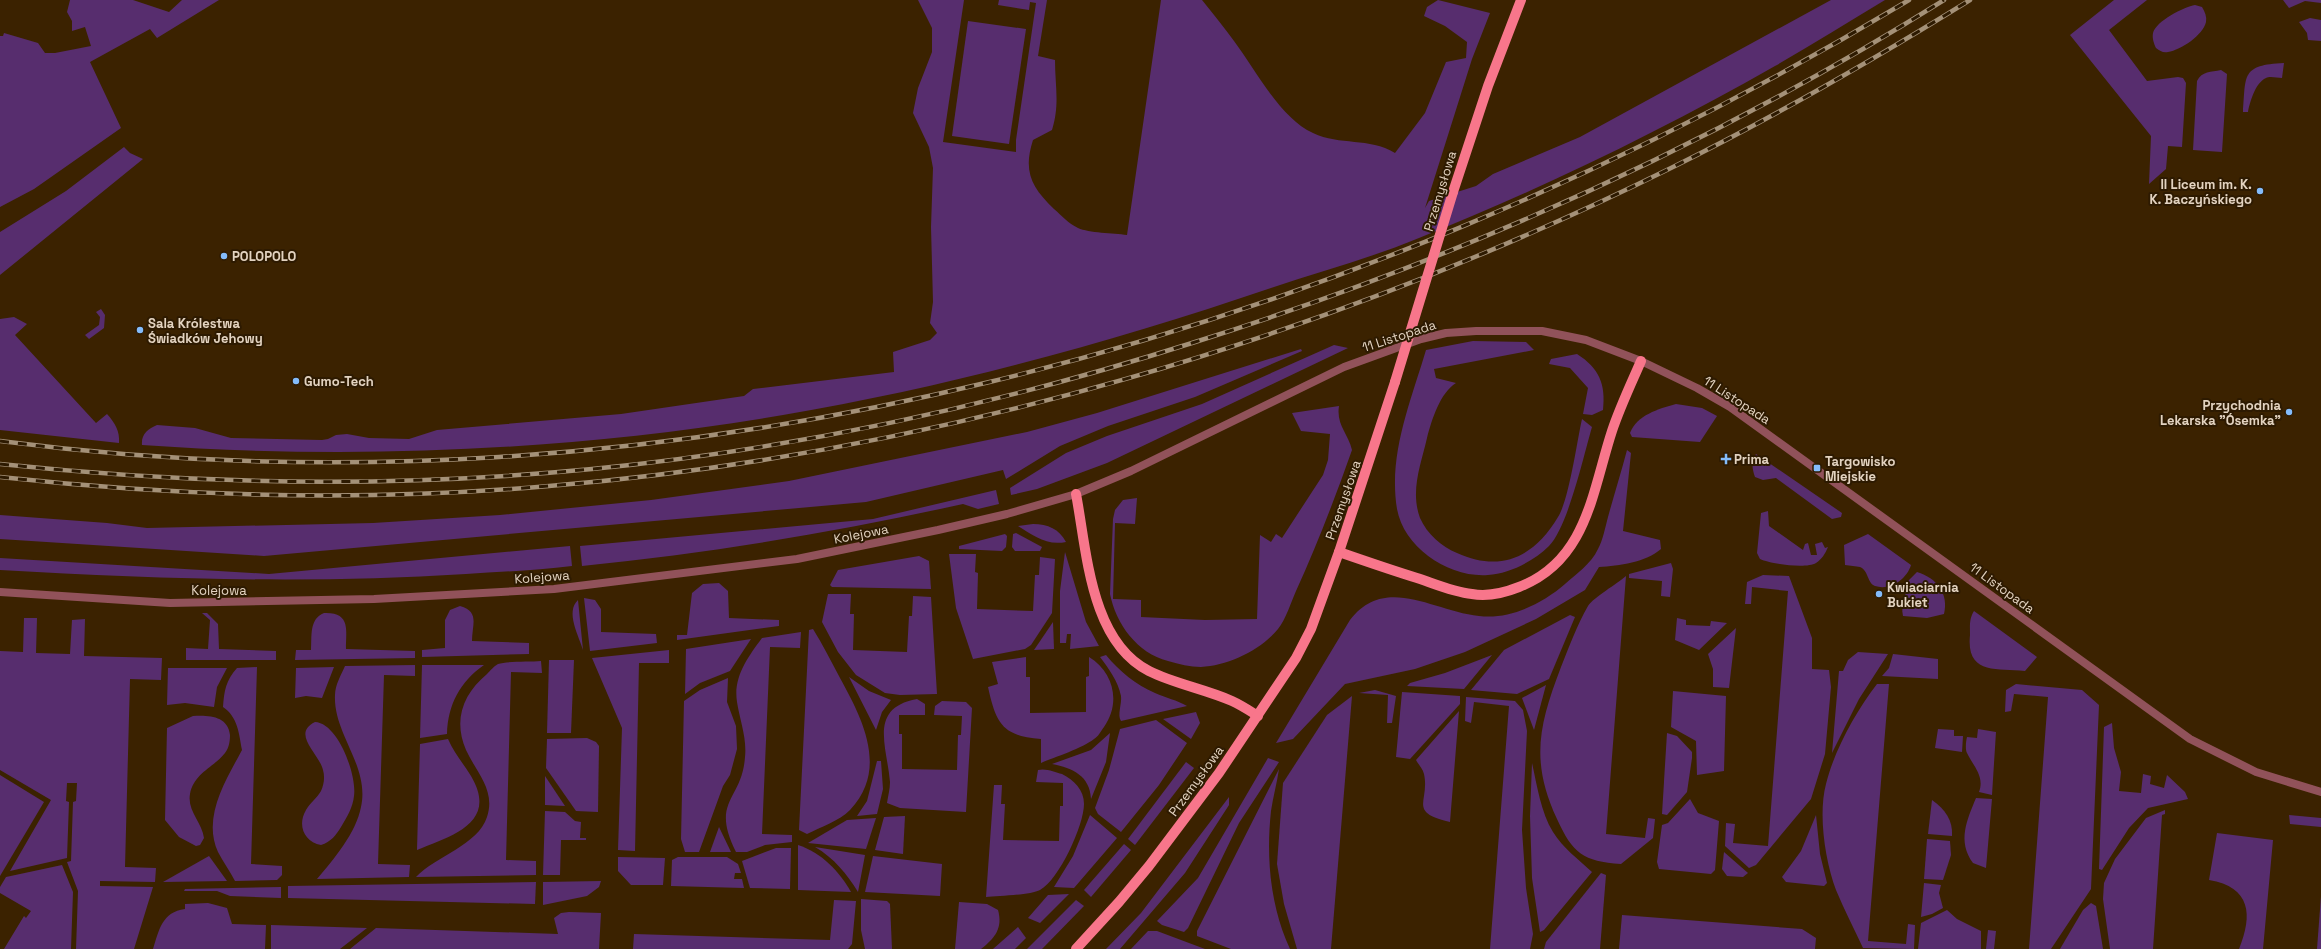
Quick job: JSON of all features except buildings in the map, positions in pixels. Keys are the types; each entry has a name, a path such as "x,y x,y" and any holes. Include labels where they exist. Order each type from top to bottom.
{"main road":[{"name":"Przemysłowa","path":"1076,949 1119,902 1149,866 1258,716 1296,658 1311,629 1339,552 1395,382 1453,192 1488,86 1521,0"},
{"path":"1339,552 1441,587 1473,594 1506,592 1527,584 1549,572 1564,558 1576,542 1584,522 1612,431 1641,361"},
{"path":"1076,494 1096,600 1103,619 1125,652 1147,670 1233,701 1258,716"}],"street":[{"name":"11 Listopada","path":"1076,494 1131,471 1344,367 1421,339 1446,333 1476,331 1542,331 1586,340 1641,361 1697,388 1730,407 2190,739 2256,772 2321,792"},
{"name":"Kolejowa","path":"0,592 178,602 359,599 554,589 797,559 938,530 1022,510 1076,494"}],"shaded area":[{"path":"70,0 133,0 169,12 182,0 219,0 157,38 150,29 90,62 121,128 34,189 0,207 0,36 3,36 4,33 38,43 45,53 55,53 91,46 85,27 72,31 72,21 67,12"},
{"path":"918,0 964,0 943,142 1016,152 1016,140 1036,3 1030,2 1029,10 998,5 999,0 1047,0 1038,56 1055,60 1056,112 1052,130 1033,140 1029,161 1031,178 1046,201 1074,226 1088,231 1127,235 1161,0 1202,0 1242,52 1279,105 1301,126 1323,137 1375,145 1395,153 1425,113 1446,62 1466,58 1467,42 1445,26 1424,16 1427,7 1438,0 1490,13 1472,59 1425,208 1429,201 1476,186 1493,174 1580,137 1831,0 1885,0 1789,58 1644,136 1510,200 1465,219 1401,245 1364,258 1211,308 1090,345 968,377 845,404 783,415 624,437 543,444 383,452 303,452 142,445 146,432 157,425 195,428 231,438 322,440 336,435 347,434 369,438 409,439 437,430 621,414 744,396 753,389 894,372 893,352 930,340 937,333 930,323 933,302 931,227 933,168 929,147 913,113 918,88 932,52 932,28"},
{"path":"2114,0 2147,0 2109,30 2147,81 2178,77 2183,78 2186,83 2182,147 2168,146 2166,169 2149,184 2151,136 2070,35"},
{"path":"2283,0 2321,0 2321,3 2305,1 2289,8"},
{"path":"2195,5 2202,7 2206,16 2206,22 2201,32 2191,41 2173,51 2165,52 2156,48 2153,41 2153,33 2155,28 2165,19"},
{"path":"2310,18 2321,20 2321,41 2308,40 2307,33 2299,22"},
{"path":"968,21 1026,29 1009,144 952,136"},
{"path":"2284,63 2282,78 2269,77 2262,80 2256,88 2248,112 2243,112 2248,74 2260,66"},
{"path":"2221,70 2227,74 2222,152 2193,150 2197,81 2201,75"},
{"path":"124,147 130,153 143,159 0,275 0,232 66,191"},
{"path":"101,309 105,315 104,328 89,339 85,335 99,325 100,317 96,312"},
{"path":"14,317 27,324 15,335 96,423 107,414 116,427 119,435 119,443 0,430 0,319"},
{"path":"1473,341 1526,342 1534,350 1434,369 1436,378 1456,383 1445,393 1437,407 1431,423 1416,488 1416,498 1417,508 1423,524 1431,535 1441,544 1457,553 1473,559 1488,561 1502,561 1515,558 1527,551 1549,531 1562,509 1566,498 1582,419 1592,427 1575,490 1563,523 1556,537 1543,552 1529,562 1504,572 1488,575 1473,575 1444,566 1430,558 1419,548 1401,523 1397,509 1395,488 1398,448 1402,428 1426,350"},
{"path":"1334,345 1348,348 1107,463 1037,489 1011,495 1010,488 1066,453 1107,436 1202,404"},
{"path":"1301,349 1302,351 1195,397 1108,426 1060,446 1006,479 1003,470 866,502 264,556 0,539 0,515 107,523 147,528 373,523 500,515 651,500 789,481 1027,432 1097,413"},
{"path":"1577,354 1585,359 1596,371 1602,385 1604,401 1603,410 1592,415 1583,414 1588,388 1570,368 1549,364 1551,359"},
{"path":"1676,404 1702,408 1717,416 1700,442 1632,437 1630,433 1633,427 1643,417 1662,408"},
{"path":"1339,406 1339,418 1352,450 1318,539 1286,615 1278,629 1263,644 1243,656 1222,664 1211,666 1201,667 1168,661 1157,657 1138,644 1130,636 1117,616 1110,594 1113,519 1115,510 1123,500 1137,498 1135,524 1115,523 1113,599 1141,600 1141,617 1205,620 1257,619 1260,535 1271,542 1276,534 1282,538 1323,475 1328,460 1330,434 1301,431 1292,413"},
{"path":"1627,450 1631,453 1623,531 1660,540 1661,549 1640,560 1615,566 1599,567 1585,590 1536,619 1465,652 1415,669 1345,684 1293,739 1276,743 1350,620 1364,606 1378,599 1394,597 1410,599 1479,616 1502,616 1536,604 1565,584 1587,564 1600,545"},
{"path":"1756,454 1842,513 1841,517 1832,519 1776,478 1763,480 1755,477 1752,465"},
{"path":"996,490 999,504 978,509 963,504 868,524 774,541 678,555 582,566 580,546 873,519"},
{"path":"1768,511 1769,526 1803,550 1805,544 1808,543 1811,555 1817,555 1815,544 1822,542 1825,548 1828,547 1822,558 1816,563 1805,566 1780,564 1760,559 1757,553 1761,513"},
{"path":"1033,524 1044,525 1052,528 1063,537 1066,542 1059,543 1040,539 1018,526"},
{"path":"1016,533 1042,547 1040,551 1015,551 1012,547 1013,534"},
{"path":"1005,534 1007,536 1006,547 1002,551 959,549 959,546"},
{"path":"1868,534 1911,565 1906,575 1897,583 1886,587 1875,586 1872,584 1863,569 1860,567 1845,565 1844,545"},
{"path":"570,546 572,566 519,571 407,577 291,580 175,578 0,570 0,558 269,574"},
{"path":"1065,552 1086,622 1099,646 1070,649 1071,634 1067,634 1066,643 1060,643 1060,591"},
{"path":"949,554 976,554 975,572 978,573 977,609 1033,611 1035,575 1039,575 1040,557 1055,559 1052,613 1031,645 1025,649 973,659 956,608"},
{"path":"919,556 929,561 931,589 832,587 830,585 838,570"},
{"path":"1671,563 1673,569 1670,597 1661,596 1662,581 1629,578 1629,574"},
{"path":"1917,572 1930,578 1940,588 1945,600 1944,614 1927,618 1903,616 1902,607 1907,582"},
{"path":"1763,575 1789,576 1812,638 1812,669 1829,670 1831,687 1825,754 1811,799 1756,865 1749,868 1725,846 1726,823 1735,824 1733,843 1768,846 1788,591 1752,587 1751,604 1745,604 1747,582"},
{"path":"1626,576 1606,834 1645,838 1648,818 1655,819 1653,838 1621,864 1597,861 1588,858 1574,848 1568,840 1557,819 1543,779 1541,743 1543,725 1553,688 1584,613 1591,602"},
{"path":"719,583 728,591 729,618 779,620 779,626 677,640 677,635 687,635 692,593 703,584"},
{"path":"828,594 851,594 850,614 854,614 853,650 907,652 909,616 912,616 913,596 931,597 937,694 900,695 885,693 856,675 838,652 822,622"},
{"path":"584,598 595,600 601,609 601,632 656,634 657,643 590,651"},
{"path":"578,600 583,650 573,617 574,605"},
{"path":"460,606 473,615 472,641 529,643 529,654 422,657 422,650 445,648 445,620 450,610"},
{"path":"1974,611 2037,657 2025,671 1994,669 1985,667 1978,663 1973,657 1970,648 1970,623"},
{"path":"202,613 207,613 218,624 219,649 276,651 276,660 186,660 186,648 208,649 210,620"},
{"path":"324,613 333,613 343,619 346,629 346,649 415,651 415,658 295,660 296,650 311,650 312,628 316,619"},
{"path":"1570,615 1575,617 1549,679 1517,694 1471,690 1504,650"},
{"path":"24,618 37,618 36,653 70,654 72,620 85,619 84,656 162,658 161,680 130,679 125,867 156,868 155,882 100,881 100,886 153,887 134,949 76,949 78,891 67,862 71,861 73,802 76,801 77,783 67,783 66,801 69,802 67,858 10,871 51,800 0,770 0,651 23,652"},
{"path":"1677,618 1686,620 1686,625 1710,626 1711,621 1727,623 1699,650 1675,640"},
{"path":"1053,622 1054,649 1034,650"},
{"path":"1736,628 1729,688 1713,687 1713,669 1708,654"},
{"path":"813,629 856,710 868,744 870,761 868,778 862,794 850,810 835,821 807,834 799,830 809,630"},
{"path":"801,632 800,648 770,647 762,834 792,835 792,842 765,845 747,852 736,852 729,835 726,821 730,802 743,772 745,757 744,736 736,693 739,676 747,660 762,638"},
{"path":"751,639 730,671 700,683 685,694 686,649"},
{"path":"669,650 669,663 639,663 635,851 618,850 622,728 592,658"},
{"path":"1858,652 1888,654 1859,699 1832,753 1839,671 1843,671 1848,660"},
{"path":"1893,654 1938,659 1938,679 1882,676 1889,668"},
{"path":"1106,655 1134,682 1155,693 1187,706 1121,721 1119,716 1121,699 1120,691 1113,675 1100,657"},
{"path":"1492,655 1464,689 1407,686 1410,683 1445,673"},
{"path":"1026,657 1026,677 1030,677 1030,713 1086,712 1086,677 1089,676 1089,657 1098,663 1104,671 1109,679 1112,689 1112,708 1109,718 1097,737 1076,749 1041,763 1041,739 1017,735 1009,731 998,718 994,710 988,687 998,684 992,662"},
{"path":"549,660 574,660 571,733 547,733"},
{"path":"541,661 542,673 511,672 506,860 536,861 536,875 416,877 434,863 466,843 482,827 487,817 489,798 487,790 466,750 460,728 466,699 479,682 498,664"},
{"path":"415,665 415,676 384,675 378,864 410,865 409,877 317,879 344,845 354,826 361,807 362,792 360,778 356,764 339,723 336,709 335,691 340,676 345,666"},
{"path":"422,665 484,665 468,679 457,695 450,713 447,734 420,738"},
{"path":"257,667 251,864 282,866 282,875 277,880 235,881 218,852 214,839 213,826 214,812 218,799 223,786 242,750 237,726 232,716 223,707 223,701 228,681 237,668"},
{"path":"334,667 322,698 306,696 295,698 296,668"},
{"path":"168,668 227,668 217,687 214,707 185,703 167,705"},
{"path":"849,677 869,691 891,700 882,712 876,730"},
{"path":"728,678 727,702 736,726 737,749 730,775 723,786 699,852 685,852 681,839 684,701 700,690"},
{"path":"1877,684 1889,684 1868,941 1906,944 1908,924 1915,925 1914,949 1863,948 1836,890 1826,852 1823,809 1826,784 1834,758 1840,745 1861,706"},
{"path":"2016,684 2082,690 2099,705 2091,889 2051,949 2029,949 2048,697 2014,694 2011,711 2005,712 2006,690"},
{"path":"1546,685 1534,730 1522,698"},
{"path":"1375,690 1396,696 1392,723 1387,723 1388,695 1359,693"},
{"path":"1673,691 1726,696 1724,771 1697,775 1696,741 1671,727"},
{"path":"1402,692 1460,696 1460,704 1410,759 1396,757"},
{"path":"1352,696 1331,949 1297,949 1284,904 1277,864 1283,783 1327,715"},
{"path":"1466,697 1515,701 1523,710 1527,731 1522,830 1526,888 1533,934 1530,949 1490,949 1509,706 1474,702 1471,723 1465,721"},
{"path":"917,699 925,704 925,715 899,715 899,734 902,734 902,769 957,770 958,735 961,735 962,716 934,715 935,706 942,701 966,702 972,708 966,812 900,808 887,803 890,782 884,742 886,720 892,711 902,704"},
{"path":"1459,711 1450,822 1437,818 1424,810 1424,774 1416,760"},
{"path":"1196,712 1200,723 1191,739 1163,719"},
{"path":"193,716 205,716 222,720 226,724 230,735 229,744 225,753 195,781 192,787 190,794 191,806 201,827 204,838 200,845 196,846 179,837 165,820 167,728"},
{"path":"1156,720 1187,743 1159,785 1121,832 1098,814 1095,808 1109,770 1120,729"},
{"path":"315,722 323,725 331,731 338,740 349,764 354,787 352,804 339,830 333,838 321,845 306,837 302,827 303,816 309,805 321,791 324,780 324,773 321,764 308,744 306,738 308,727"},
{"path":"2112,723 2114,748 2121,772 2119,791 2141,793 2143,774 2151,776 2150,784 2164,788 2167,775 2185,792 2188,799 2148,808 2129,828 2102,870 2099,869 2104,727"},
{"path":"1938,729 1954,730 1954,736 1963,736 1962,752 1935,748"},
{"path":"1978,729 1996,732 1992,795 1979,792 1980,781 1978,771 1966,751 1967,737 1977,738"},
{"path":"1110,733 1106,762 1091,799 1087,784 1079,774 1067,768 1052,764 1091,750"},
{"path":"1667,733 1677,736 1692,752 1692,758 1687,792 1667,815 1662,814"},
{"path":"587,738 596,742 599,746 598,812 576,811 546,768 547,739"},
{"path":"448,739 471,776 478,792 479,805 475,816 467,825 456,833 417,850 420,744"},
{"path":"1268,758 1279,762 1239,823 1188,928 1184,932 1162,925 1157,921 1198,878"},
{"path":"877,761 881,761 883,789 877,814 857,816 867,801"},
{"path":"1186,762 1194,768 1135,845 1128,839"},
{"path":"1532,763 1545,816 1553,832 1561,843 1592,872 1544,930 1540,932 1532,878 1530,816"},
{"path":"1279,769 1271,811 1269,846 1271,881 1278,916 1290,949 1231,949 1197,936 1197,931"},
{"path":"1038,770 1047,770 1062,774 1078,786 1084,799 1084,804 1080,825 1075,838 1055,875 1040,890 1022,894 986,897 994,785 1002,785 1001,804 1005,804 1003,840 1059,841 1060,806 1063,806 1063,783 1036,782"},
{"path":"0,775 44,802 0,876"},
{"path":"545,776 565,806 545,805"},
{"path":"1229,797 1229,805 1185,873 1120,949 1106,949 1141,913"},
{"path":"1976,798 1992,799 1986,868 1973,863 1965,847 1965,830 1969,814"},
{"path":"1690,799 1698,813 1719,821 1715,870 1711,874 1659,869 1657,862 1662,825 1668,823"},
{"path":"1932,800 1941,807 1950,820 1952,836 1928,834"},
{"path":"2165,810 2165,814 2162,815 2153,949 2110,949 2103,899 2104,883 2115,859 2146,818"},
{"path":"545,811 565,812 575,821 581,822 580,838 586,838 586,840 561,840 560,875 543,875"},
{"path":"1090,815 1117,838 1074,888 1054,887 1073,856"},
{"path":"1816,815 1820,854 1827,883 1824,886 1786,882 1782,877 1801,851"},
{"path":"2289,815 2321,818 2321,827 2290,824"},
{"path":"905,816 903,854 875,850 884,817"},
{"path":"876,818 866,849 808,843 847,820"},
{"path":"719,827 731,852 710,852"},
{"path":"2217,833 2273,840 2263,949 2239,949 2246,925 2247,914 2245,904 2241,896 2233,889 2209,880"},
{"path":"1927,839 1950,841 1951,855 1943,880 1924,879"},
{"path":"1124,844 1131,850 1091,897 1084,890"},
{"path":"798,845 807,848 829,864 841,877 851,892 798,890"},
{"path":"815,847 865,855 858,892 840,867 822,851"},
{"path":"776,848 791,848 790,889 750,888 742,861"},
{"path":"1724,852 1748,873 1743,877 1727,876 1722,869"},
{"path":"209,856 227,881 163,882"},
{"path":"873,856 942,864 940,896 865,892"},
{"path":"618,857 665,858 663,885 631,885 618,871"},
{"path":"678,857 727,857 738,864 741,873 735,873 734,879 742,879 744,888 671,886 672,860"},
{"path":"62,865 73,892 71,949 4,949 24,916 26,918 31,911 0,893 0,887 6,877"},
{"path":"1601,873 1606,875 1600,949 1544,949 1546,942"},
{"path":"601,881 599,887 587,896 543,905 543,882"},
{"path":"536,882 535,904 288,898 288,886"},
{"path":"1924,883 1941,885 1939,893 1943,908 1932,914 1921,917"},
{"path":"281,887 281,898 230,896 217,891 184,891 185,889"},
{"path":"1069,894 1040,923 1028,918 1048,895"},
{"path":"2321,896 2321,949 2317,949"},
{"path":"861,899 887,901 890,904 892,949 865,949 861,930"},
{"path":"834,900 856,901 852,944 848,949 633,949 634,934 830,940"},
{"path":"1076,900 1084,906 1042,949 1027,949"},
{"path":"959,902 987,904 998,910 999,927 997,932 994,937 981,949 955,949"},
{"path":"208,903 227,908 232,924 266,925 265,949 153,949 157,935 166,918 177,911 185,909 185,904"},
{"path":"2091,903 2096,906 2103,949 2060,949 2083,910"},
{"path":"1947,910 1957,919 1981,931 1981,949 1918,949 1921,923"},
{"path":"561,913 601,913 599,949 350,949 376,928 558,934 554,918"},
{"path":"1622,915 1802,929 1816,938 1815,949 1619,949"},
{"path":"271,925 367,928 340,949 271,949"},
{"path":"1018,927 1026,938 1015,949 993,949"},
{"path":"1988,930 1996,931 1994,949 1986,949"},
{"path":"1148,931 1157,931 1205,949 1131,949"}],"railway":[{"path":"0,441 250,461 499,457 746,430 990,382 1230,313 1464,226 1691,121 1909,0"},
{"path":"0,464 148,476 296,482 444,479 518,475 592,469 744,450 820,437 970,405 1045,386 1192,343 1388,275 1484,237 1579,196 1764,104 1855,54 1944,0"},
{"path":"0,477 137,489 274,495 412,494 480,491 549,486 694,470 838,447 982,416 1125,379 1266,335 1404,285 1539,229 1671,168 1748,129 1860,66 1970,0"}],"place":[{"name":"II Liceum im. K. K. Baczyńskiego","path":"2260,191"},
{"name":"POLOPOLO","path":"224,256"},
{"name":"Sala Królestwa Świadków Jehowy","path":"140,330"},
{"name":"Gumo-Tech","path":"296,381"},
{"name":"Przychodnia Lekarska \"Ósemka\"","path":"2289,412"},
{"name":"Prima","path":"1726,459"},
{"name":"Targowisko Miejskie","path":"1817,468"},
{"name":"Kwiaciarnia Bukiet","path":"1879,594"}]}
